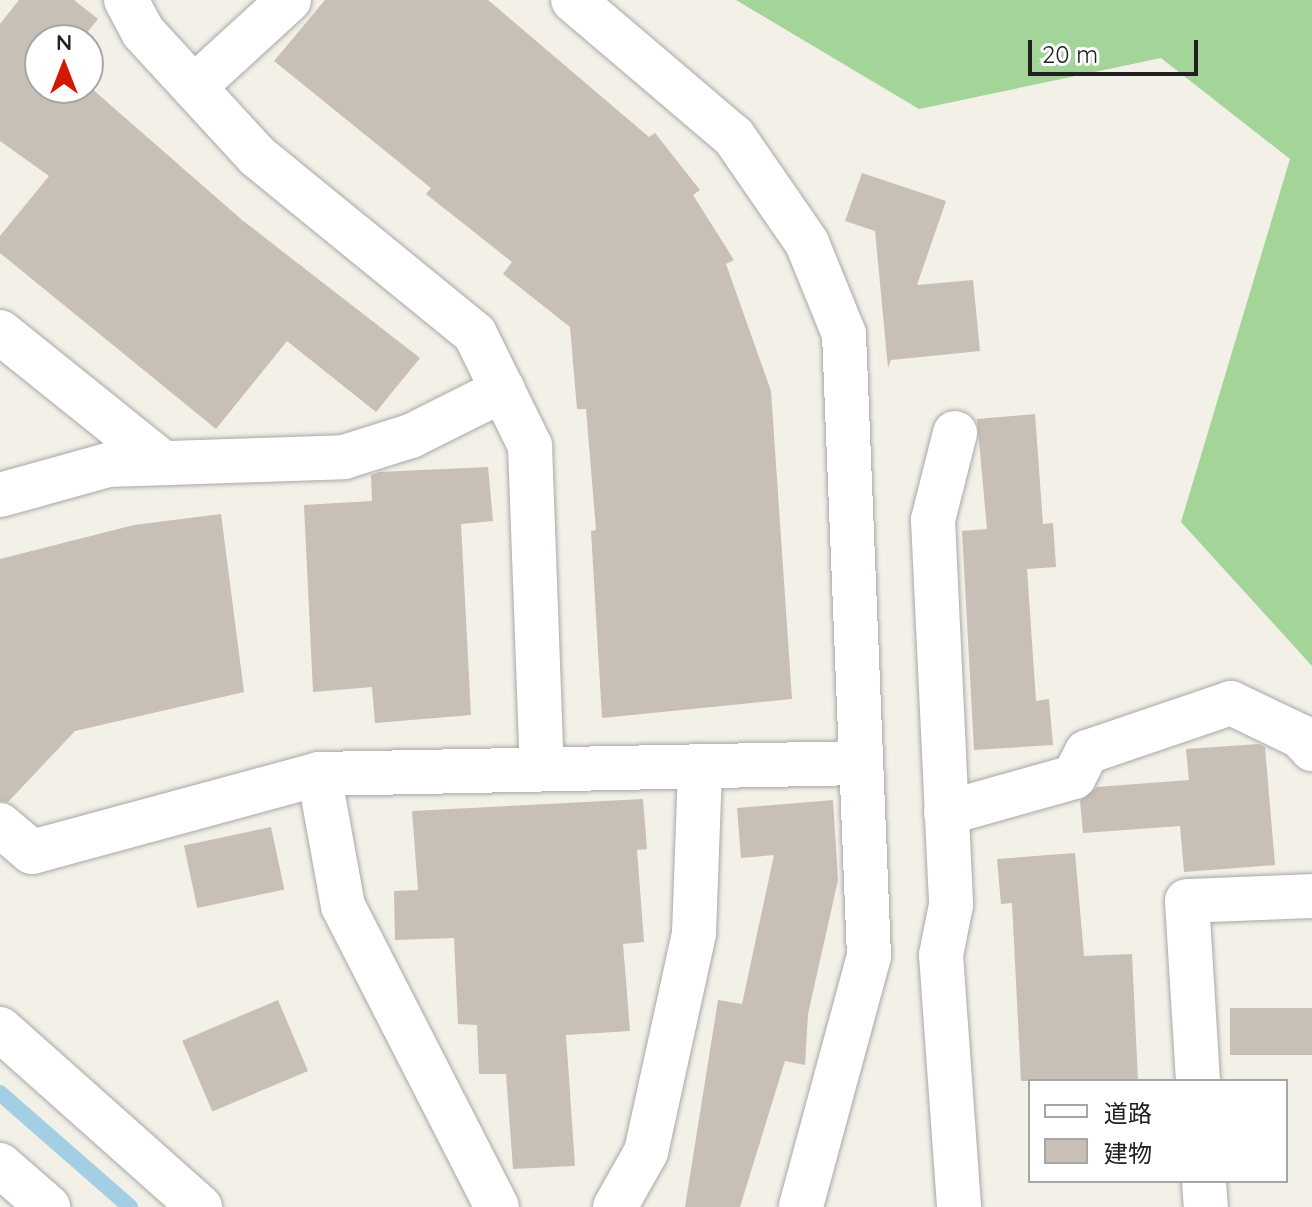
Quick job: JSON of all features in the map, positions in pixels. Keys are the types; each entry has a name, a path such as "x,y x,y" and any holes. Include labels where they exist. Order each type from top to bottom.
{"street":[{"path":"126,0 143,32 257,156 475,334 530,446 542,769"},
{"path":"194,87 289,0"},
{"path":"573,0 734,137 807,243 844,334 869,956 801,1207"},
{"path":"0,332 163,463"},
{"path":"0,495 108,465 344,457 411,436 503,390"},
{"path":"955,433 933,520 951,905 941,955 959,1207"},
{"path":"946,813 1074,777 1087,752 1231,703 1300,736 1312,749"},
{"path":"0,825 32,852 319,774 861,763"},
{"path":"615,1207 646,1152 694,933 700,766"},
{"path":"319,774 343,906 497,1207"},
{"path":"1198,1079 1187,901 1312,896"},
{"path":"0,1029 200,1207"},
{"path":"0,1165 48,1207"},
{"path":"1204,1183 1206,1207"}],"green space":[{"path":"736,0 1312,0 1312,666 1181,522 1290,159 1161,58 919,109"}],"building":[{"path":"19,0 74,0 98,19 94,24 24,24 24,104 104,104 104,99 242,220 420,358 376,412 287,341 216,429 0,253 0,236 49,176 0,141 0,24"},
{"path":"325,0 488,0 649,137 655,133 700,190 693,195 734,260 726,264 771,391 792,699 602,718 591,531 596,530 586,409 577,409 570,327 503,274 512,262 426,194 431,188 274,61"},
{"path":"862,173 946,201 917,285 973,280 980,351 891,360 888,368 875,231 845,221"},
{"path":"1035,414 1043,524 1053,523 1056,567 1027,569 1036,701 1049,699 1053,745 974,750 962,531 987,529 977,419"},
{"path":"488,467 493,521 461,524 471,715 375,723 372,687 313,692 304,505 372,501 371,475 379,472"},
{"path":"221,514 244,692 75,731 8,802 0,801 0,559 134,525"},
{"path":"1259,744 1265,747 1275,865 1184,872 1180,826 1083,833 1080,801 1097,787 1189,780 1186,749"},
{"path":"643,799 647,849 637,850 644,942 623,944 630,1031 566,1035 575,1166 513,1169 506,1074 479,1074 477,1025 458,1024 454,938 395,940 394,891 418,890 412,811"},
{"path":"833,800 838,880 808,1014 805,1065 785,1061 740,1207 685,1207 718,1000 742,1004 774,855 741,858 737,808"},
{"path":"271,827 284,890 197,908 184,846"},
{"path":"1075,853 1084,956 1132,954 1138,1079 1021,1081 1012,903 1001,904 997,859"},
{"path":"278,1000 308,1071 212,1112 182,1041"},
{"path":"1230,1008 1312,1008 1312,1055 1230,1055"}],"waterway":[{"path":"0,1093 130,1207"}]}
